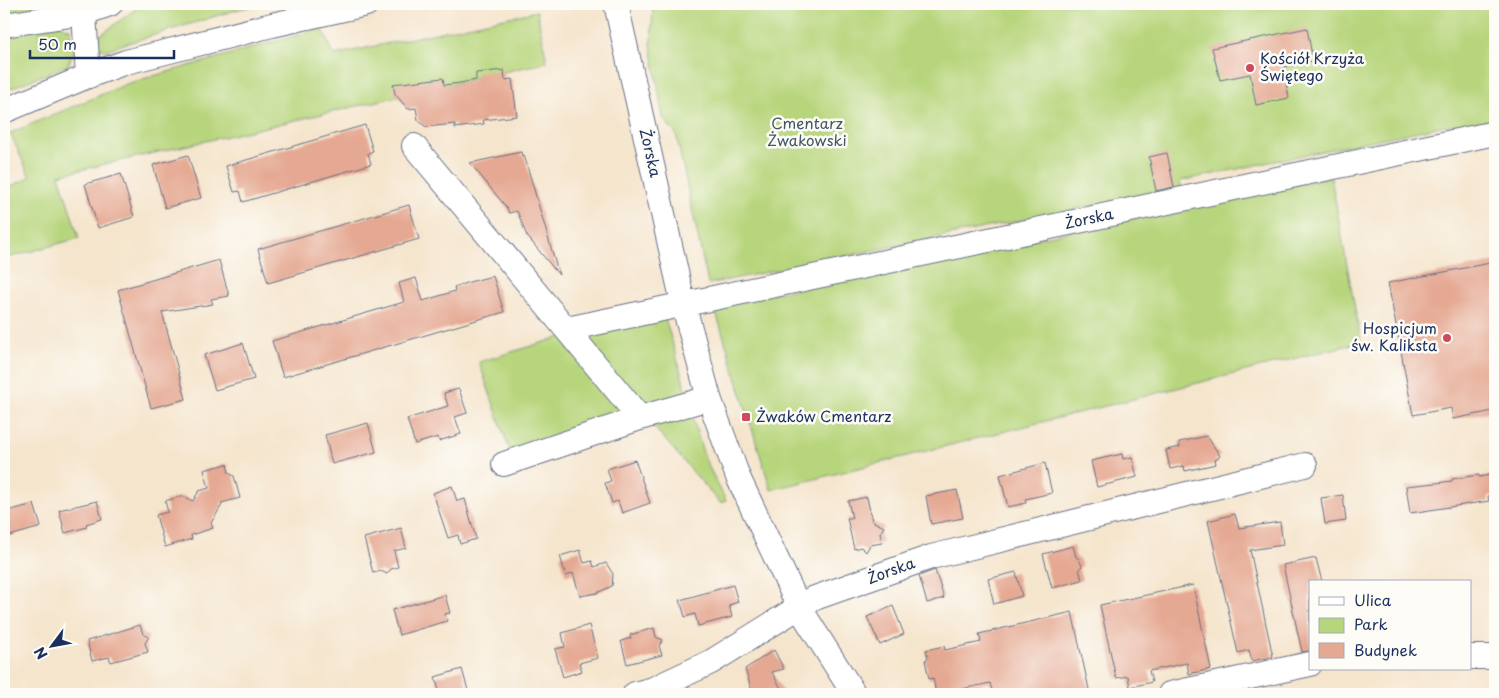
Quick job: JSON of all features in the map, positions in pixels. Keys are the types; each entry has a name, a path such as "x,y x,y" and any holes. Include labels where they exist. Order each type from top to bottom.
{"street":[{"path":"4,25 84,13 110,4"},
{"path":"4,111 88,76 135,60 366,4"},
{"name":"Żorska","path":"616,4 683,303 709,398 738,477 800,607 854,694"},
{"path":"84,13 88,76"},
{"name":"Żorska","path":"566,329 1495,133"},
{"path":"414,146 640,418"},
{"path":"504,464 640,418 709,398"},
{"name":"Żorska","path":"800,607 812,599 931,557 1305,465"},
{"path":"635,694 653,689 710,662 800,607"},
{"path":"1472,657 1495,657"},
{"path":"1170,694 1309,664"}],"green space":[{"path":"4,4 67,4 4,14"},
{"path":"142,4 262,4 236,10 105,50 95,47 94,40"},
{"name":"Cmentarz Żwakowski","path":"653,4 1495,4 1495,120 1442,126 1180,181 1181,188 708,284 676,134 663,118 651,45"},
{"path":"537,11 547,62 59,175 79,238 4,259 4,190 30,177 10,133 129,83 322,28 334,55"},
{"path":"58,24 70,29 77,52 73,53 68,65 4,91 4,32"},
{"path":"1331,177 1361,342 771,490 714,306"},
{"path":"663,311 689,400 642,412 576,332"},
{"path":"564,336 629,415 510,452 479,362"},
{"path":"690,409 705,459 726,501 720,503 648,420"}],"building":[{"name":"Kościół Krzyża Świętego","path":"1307,28 1313,61 1283,67 1289,98 1256,105 1250,74 1220,80 1212,48"},
{"path":"504,70 505,80 512,79 517,116 483,120 484,124 455,128 455,124 426,127 418,120 416,108 408,109 395,94 393,84 443,78 444,85 460,83 476,80 476,73"},
{"path":"365,125 373,151 368,153 371,164 243,202 240,191 234,192 226,166"},
{"path":"521,152 522,156 524,155 559,275 527,236 517,211 509,213 470,163"},
{"path":"1167,153 1174,187 1156,191 1149,157"},
{"path":"188,155 201,198 165,208 153,165"},
{"path":"121,174 134,217 98,228 85,184"},
{"path":"409,205 419,239 268,283 258,249"},
{"path":"219,260 229,296 211,299 213,304 162,312 186,399 151,408 118,290"},
{"name":"Hospicjum św. Kaliksta","path":"1495,262 1495,393 1490,394 1493,411 1453,419 1451,408 1413,415 1388,283"},
{"path":"493,276 504,312 283,377 272,341 404,302 399,283 416,278 423,301 455,291 454,287"},
{"path":"243,343 254,379 215,390 204,355"},
{"path":"459,389 467,413 455,417 461,434 439,441 438,437 415,444 407,419 448,406 444,393"},
{"path":"368,423 376,452 332,464 325,435"},
{"path":"1207,436 1220,456 1215,460 1216,464 1185,471 1184,466 1170,469 1166,450 1180,447 1179,442"},
{"path":"1122,454 1123,459 1132,457 1137,477 1097,487 1091,461"},
{"path":"635,460 650,503 622,513 618,501 612,503 605,483 611,481 607,469"},
{"path":"1045,463 1052,493 1025,499 1026,503 1008,507 1000,475"},
{"path":"227,464 229,473 234,476 240,498 221,503 222,505 211,523 213,528 191,535 192,539 165,547 156,515 168,512 165,501 183,496 193,501 199,491 209,488 204,470"},
{"path":"1495,474 1495,495 1488,496 1489,501 1410,513 1406,486"},
{"path":"452,486 457,501 465,499 476,539 460,544 458,535 448,538 433,493"},
{"path":"957,490 963,518 931,524 926,496"},
{"path":"1343,495 1346,521 1325,524 1321,498"},
{"path":"867,497 872,521 884,527 880,533 882,543 870,545 866,552 861,547 854,549 847,518 852,518 848,501"},
{"path":"97,501 102,519 86,524 87,527 65,533 59,510"},
{"path":"34,504 41,527 6,537 4,512"},
{"path":"1235,514 1239,528 1280,522 1283,545 1250,550 1273,657 1252,661 1249,650 1238,653 1208,521"},
{"path":"401,528 406,548 394,551 398,567 391,569 387,574 381,571 373,573 364,538"},
{"path":"1073,546 1076,557 1082,566 1079,569 1082,580 1052,588 1043,554"},
{"path":"580,550 584,563 592,561 594,567 606,563 613,574 612,586 597,593 580,596 573,573 566,576 560,556"},
{"path":"1316,558 1322,580 1309,580 1309,651 1302,652 1283,565"},
{"path":"935,570 944,598 927,603 919,576"},
{"path":"1016,572 1022,596 994,604 988,579"},
{"path":"733,585 738,602 729,605 732,617 698,626 695,614 685,617 680,600"},
{"path":"1193,585 1211,669 1189,674 1187,663 1149,671 1152,682 1130,687 1128,676 1116,678 1100,605"},
{"path":"445,595 450,613 445,614 447,621 399,635 392,610"},
{"path":"893,606 904,634 880,645 867,617"},
{"path":"1072,612 1090,694 1068,694 1067,690 1048,694 993,694 990,683 953,691 954,694 936,694 933,678 929,679 925,660 928,659 926,650 944,646 945,650 981,642 979,634"},
{"path":"140,625 143,634 149,637 145,643 148,652 111,662 109,657 92,661 87,641"},
{"path":"589,625 598,658 579,663 582,671 563,677 555,649 565,647 562,633"},
{"path":"654,628 656,637 663,640 659,646 662,655 627,664 621,641 631,638 630,635"},
{"path":"774,650 784,669 772,672 784,694 753,694 745,669"},
{"path":"462,669 469,694 440,694 435,677"}],"place":[{"name":"Kościół Krzyża Świętego","path":"1250,68"},
{"name":"Hospicjum św. Kaliksta","path":"1447,338"},
{"name":"Żwaków Cmentarz","path":"746,417"}]}
